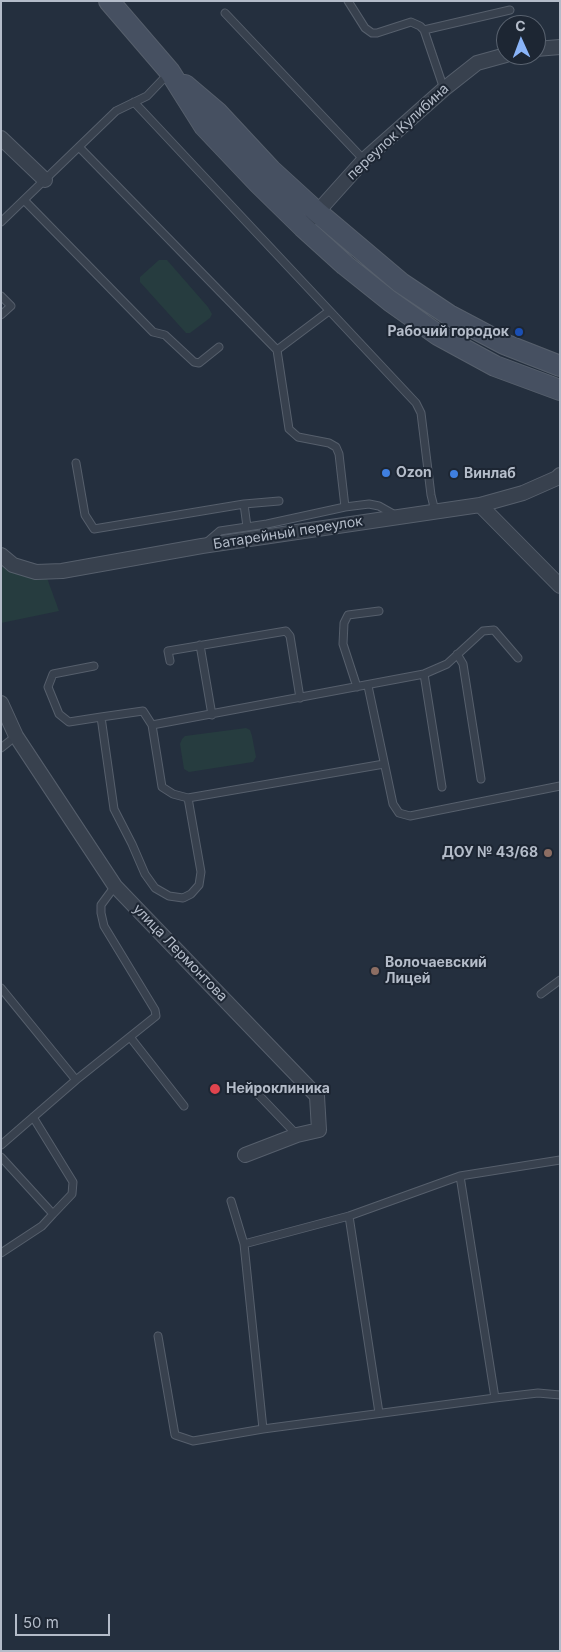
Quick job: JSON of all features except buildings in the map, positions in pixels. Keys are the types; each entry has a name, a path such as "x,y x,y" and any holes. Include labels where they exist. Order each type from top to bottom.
{"main road":[{"path":"109,1 170,72 204,126 259,184 345,265 390,301 438,334 495,366 560,390"},
{"path":"170,72 218,113 272,170 317,212 401,283 448,315 504,344 560,366"}],"street":[{"path":"546,48 560,47"},
{"name":"переулок Кулибина","path":"303,227 364,160 444,89 477,63 496,58"},
{"path":"1,138 45,180"},
{"name":"Батарейный переулок","path":"1,555 13,565 36,572 62,571 202,546 480,505 523,493 560,475"},
{"path":"480,505 560,586"},
{"name":"улица Лермонтова","path":"1,703 16,736 115,886 317,1096 319,1130 297,1135 245,1156"}],"lane":[{"path":"348,1 365,28 372,33 377,34 411,22 416,23 424,30 444,89"},
{"path":"424,30 510,10"},
{"path":"225,13 364,160"},
{"path":"1,222 116,111 147,96 170,72"},
{"path":"134,102 416,403 421,414 431,495 435,511"},
{"path":"79,147 277,350 290,429 298,438 329,443 336,447 339,454 346,507"},
{"path":"24,200 153,332 165,334 194,362 199,363 219,348"},
{"path":"1,296 11,306 1,315"},
{"path":"277,350 329,311"},
{"path":"76,463 85,515 94,529 244,504 279,501"},
{"path":"244,504 247,527"},
{"path":"202,546 220,531 346,507 369,504 379,506 398,516"},
{"path":"358,688 343,644 344,623 348,615 379,611"},
{"path":"152,725 358,688 424,674 448,664 483,631 494,630 518,658"},
{"path":"170,661 168,651 286,631 290,636 300,698"},
{"path":"200,645 212,715"},
{"path":"457,654 463,664 481,779"},
{"path":"94,666 53,674 48,687 59,714 69,722 143,711 152,725 162,787 172,794 188,798 384,764"},
{"path":"424,674 442,787"},
{"path":"368,686 392,804 398,813 410,816 560,786"},
{"path":"101,718 114,809 132,844 144,874 155,888 170,896 183,898 191,894 199,885 200,872 188,798"},
{"path":"1,748 16,736"},
{"path":"1,1145 76,1080 154,1018 156,1013 104,926 101,905 115,886"},
{"path":"541,994 560,980"},
{"path":"1,988 76,1080"},
{"path":"130,1037 184,1106"},
{"path":"255,1092 297,1135"},
{"path":"1,1253 42,1226 72,1194 73,1182 33,1118"},
{"path":"1,1157 53,1214"},
{"path":"244,1244 349,1216 460,1176 560,1160"},
{"path":"460,1176 495,1398"},
{"path":"231,1201 244,1244 263,1429"},
{"path":"349,1216 379,1414"},
{"path":"158,1336 176,1435 193,1441 263,1429 495,1398 538,1393 560,1395"}],"green space":[{"path":"159,260 167,260 212,314 210,318 190,333 186,333 140,282 140,277"},
{"path":"1,566 15,573 33,578 47,578 59,611 1,623"},
{"path":"246,728 250,730 252,736 256,757 253,762 189,772 184,769 180,744 185,736"}],"place":[{"name":"Рабочий городок","path":"519,332"},
{"name":"Ozon","path":"386,473"},
{"name":"Винлаб","path":"454,474"},
{"name":"ДОУ № 43/68","path":"548,853"},
{"name":"Волочаевский Лицей","path":"375,971"},
{"name":"Нейроклиника","path":"215,1089"}]}
